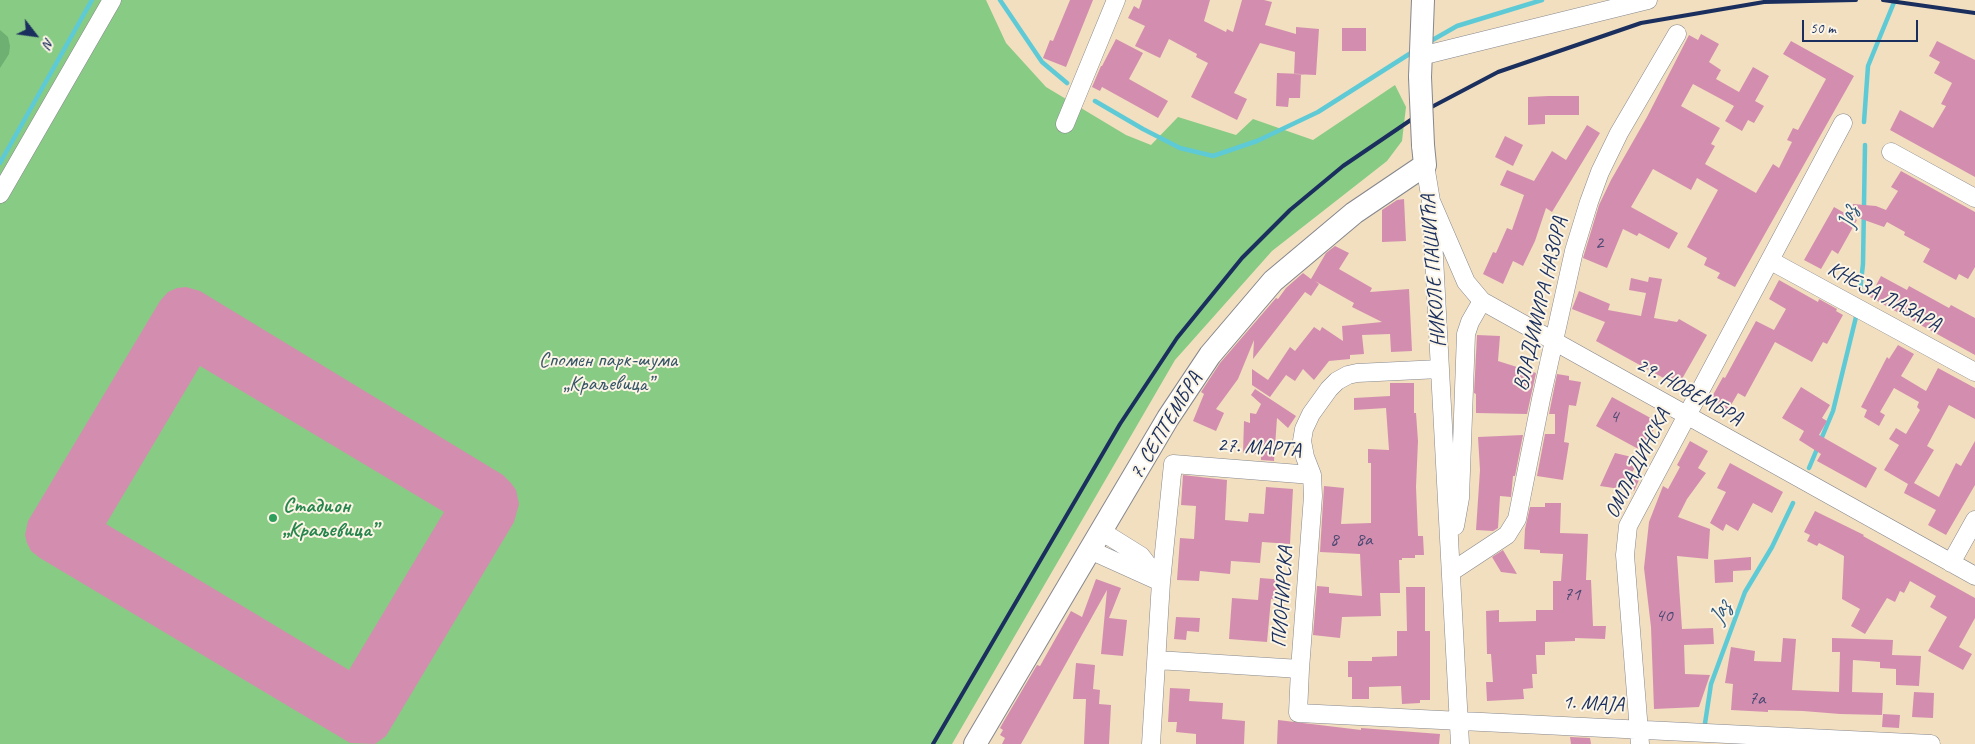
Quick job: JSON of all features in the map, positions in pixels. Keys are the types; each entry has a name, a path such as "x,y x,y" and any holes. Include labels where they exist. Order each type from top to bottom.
{"main road":[{"name":"НИКОЛЕ ПАШИЋА","path":"1423,0 1421,57 1424,155"},
{"name":"7. СЕПТЕМБРА","path":"974,744 1191,383 1210,355 1273,281 1424,155"}],"street":[{"path":"0,194 112,0"},
{"path":"1065,124 1116,0"},
{"path":"1421,57 1648,0"},
{"name":"ВЛАДИМИРА НАЗОРА","path":"1451,572 1508,535 1518,519 1541,398 1574,251 1600,172 1620,132 1677,34"},
{"name":"ОМЛАДИНСКА","path":"1640,736 1624,555 1626,537 1633,514 1688,417 1843,123"},
{"path":"1891,152 1975,198"},
{"name":"НИКОЛЕ ПАШИЋА","path":"1424,155 1431,201 1460,744"},
{"name":"29. НОВЕМБРА","path":"1431,201 1466,282 1482,301 1975,576"},
{"name":"КНЕЗА ЛАЗАРА","path":"1771,261 1975,372"},
{"name":"НИКОЛЕ ПАШИЋА","path":"1449,543 1457,519 1460,498 1466,334 1470,322 1482,301"},
{"name":"27. МАРТА","path":"1161,582 1173,464 1312,475 1305,457 1302,441 1304,428 1311,414 1337,381 1357,373 1440,369"},
{"name":"ПИОНИРСКА","path":"1157,660 1300,669 1313,496 1312,475"},
{"path":"1951,563 1975,520"},
{"path":"1096,541 1161,582 1151,744"},
{"name":"1. МАЈА","path":"1300,669 1298,713 1458,721 1640,736 1931,744"}],"green space":[{"name":"Спомен парк-шума „Краљевица”","path":"0,0 986,0 1006,43 1046,87 1126,135 1151,145 1178,117 1236,135 1253,119 1313,140 1395,85 1406,107 1402,141 1387,161 1272,251 1175,360 952,744 0,744"},
{"path":"0,30 8,37 10,46 9,54 0,68"}],"building":[{"path":"1070,0 1093,0 1066,67 1043,58 1050,40 1053,41"},
{"path":"1142,0 1210,0 1204,21 1226,32 1227,29 1233,32 1242,0 1272,2 1265,25 1296,34 1296,27 1319,29 1316,75 1294,74 1295,52 1260,43 1234,93 1247,99 1237,120 1191,97 1208,63 1196,57 1197,54 1169,39 1160,58 1135,46 1145,26 1128,18 1134,6 1139,9"},
{"path":"1342,28 1366,28 1366,51 1342,51"},
{"path":"1701,34 1719,44 1709,62 1721,70 1716,79 1739,92 1753,67 1769,76 1755,101 1764,106 1754,123 1748,120 1742,131 1725,121 1734,106 1693,84 1681,106 1720,128 1711,144 1715,146 1705,164 1756,193 1773,164 1779,168 1792,142 1787,140 1793,128 1798,130 1826,79 1783,54 1791,41 1854,76 1735,287 1717,278 1720,273 1704,265 1707,258 1687,247 1718,190 1697,178 1691,190 1653,169 1631,207 1678,233 1669,249 1639,233 1637,236 1623,229 1607,268 1583,258 1599,205 1611,180 1647,117 1689,35 1698,40"},
{"path":"1116,39 1143,53 1129,79 1168,101 1158,118 1102,87 1100,91 1092,87"},
{"path":"1937,41 1975,60 1975,177 1890,130 1900,110 1933,128 1946,106 1941,104 1952,83 1934,73 1940,62 1929,56"},
{"path":"1277,73 1301,74 1300,98 1289,98 1288,107 1276,106"},
{"path":"1579,96 1579,115 1545,115 1545,124 1528,125 1528,97"},
{"path":"1587,125 1600,133 1552,212 1546,208 1535,241 1523,266 1513,261 1503,284 1483,274 1493,252 1496,253 1507,228 1512,230 1524,195 1500,185 1507,170 1534,181 1552,151 1566,160"},
{"path":"1505,136 1523,145 1513,166 1495,157"},
{"path":"1901,171 1975,212 1975,267 1968,279 1959,274 1956,280 1923,262 1930,249 1904,235 1905,232 1887,222 1884,227 1853,216 1853,204 1876,206 1886,210 1898,191 1891,187"},
{"path":"1404,199 1406,241 1382,242 1382,210 1397,200"},
{"path":"1834,207 1857,220 1838,254 1832,250 1821,269 1804,260"},
{"path":"1335,246 1349,253 1339,269 1372,288 1370,292 1409,289 1412,351 1391,352 1390,334 1362,335 1364,354 1350,355 1350,359 1329,361 1314,380 1303,369 1295,381 1286,375 1270,397 1252,385 1252,369 1268,380 1290,347 1295,351 1314,327 1320,331 1322,327 1343,341 1342,326 1382,322 1352,307 1354,303 1315,281 1319,284 1311,296 1305,292 1253,359 1254,340 1238,379 1216,409 1224,413 1216,431 1193,421 1204,394 1201,392 1220,363 1286,288 1303,273 1311,279 1326,253"},
{"path":"1881,276 1907,290 1909,286 1949,308 1951,305 1975,318 1975,355 1870,297"},
{"path":"1649,277 1662,279 1654,318 1677,322 1679,319 1707,335 1678,386 1596,341 1605,322 1572,309 1579,291 1610,304 1608,310 1641,316 1646,293 1629,290 1631,278 1648,282"},
{"path":"1779,280 1818,302 1819,299 1837,309 1836,311 1843,315 1827,344 1823,342 1812,362 1775,342 1745,397 1738,393 1727,412 1709,402 1723,377 1725,378 1756,321 1774,330 1786,309 1769,299"},
{"path":"186,287 200,291 503,475 516,490 519,504 514,522 386,736 375,744 350,743 40,558 31,551 27,543 25,535 28,521 160,301 168,292","holes":["200,366 444,512 349,670 106,524"]},
{"path":"1477,335 1500,336 1498,361 1536,373 1527,414 1476,413 1476,394 1474,393"},
{"path":"1898,345 1914,354 1901,376 1926,391 1938,368 1975,388 1975,419 1949,405 1927,446 1934,450 1914,483 1939,497 1956,463 1961,466 1975,441 1975,485 1946,535 1928,525 1936,510 1904,493 1908,484 1884,470 1899,445 1889,439 1896,428 1906,434 1920,410 1917,407 1919,402 1894,388 1880,412 1885,415 1879,426 1864,417 1867,410 1861,407 1887,357 1889,359"},
{"path":"1557,374 1569,376 1569,380 1581,382 1576,406 1569,405 1564,442 1569,443 1563,480 1537,476 1545,434 1555,434 1555,414 1549,414"},
{"path":"1390,383 1414,383 1414,413 1416,413 1418,441 1416,487 1418,536 1423,536 1424,555 1415,555 1415,558 1402,558 1402,560 1399,560 1400,593 1380,593 1381,616 1342,617 1340,638 1313,635 1317,586 1329,587 1329,593 1362,596 1360,554 1320,552 1324,486 1344,488 1341,524 1371,523 1371,463 1368,463 1368,449 1389,450 1386,408 1354,410 1354,398 1390,396"},
{"path":"1801,387 1830,405 1822,418 1827,421 1819,435 1877,468 1866,488 1817,461 1821,454 1799,440 1804,431 1782,418"},
{"path":"1255,389 1296,416 1288,428 1277,418 1274,461 1261,460 1261,454 1243,453 1244,421 1250,423 1250,413 1256,414 1261,404 1251,395"},
{"path":"1612,397 1658,422 1642,451 1596,426"},
{"path":"1523,435 1515,476 1513,476 1511,497 1500,496 1498,528 1493,531 1476,530 1480,470 1478,437"},
{"path":"1690,441 1708,451 1698,468 1706,473 1687,499 1678,517 1710,529 1708,559 1677,556 1682,629 1713,628 1714,644 1684,645 1685,674 1710,675 1699,707 1654,709 1651,627 1644,568 1649,522 1663,486 1668,489 1680,467 1677,465"},
{"path":"1615,453 1640,459 1630,476 1639,480 1634,491 1600,486"},
{"path":"1730,463 1783,492 1772,513 1753,503 1738,531 1726,524 1723,531 1710,523 1726,492 1717,488"},
{"path":"1183,475 1227,480 1225,520 1248,522 1249,513 1264,514 1266,487 1293,489 1290,544 1262,542 1260,563 1231,561 1230,574 1200,571 1199,581 1177,580 1180,538 1194,539 1196,506 1181,505"},
{"path":"1545,503 1561,503 1560,533 1588,534 1586,580 1591,580 1593,626 1606,626 1605,639 1575,638 1575,641 1545,642 1545,655 1536,655 1537,674 1532,674 1533,688 1523,689 1524,699 1487,701 1486,682 1493,682 1491,654 1487,654 1486,611 1499,610 1499,622 1536,621 1536,610 1553,610 1553,581 1561,581 1563,554 1540,553 1540,550 1524,549 1525,529 1530,507 1545,507"},
{"path":"1815,511 1864,535 1975,598 1975,618 1959,647 1972,654 1963,670 1928,651 1947,617 1930,607 1936,596 1910,581 1904,593 1900,591 1895,602 1887,598 1865,634 1851,626 1860,609 1842,599 1844,556 1819,543 1817,546 1807,541 1810,535 1804,532"},
{"path":"1503,550 1517,574 1501,572 1492,557"},
{"path":"1751,557 1751,570 1733,571 1733,582 1715,583 1714,560"},
{"path":"1260,578 1286,580 1284,600 1271,599 1267,642 1229,639 1232,598 1258,600"},
{"path":"1096,579 1121,588 1109,618 1127,620 1123,656 1101,654 1107,590 1021,744 1002,744 1005,738 1000,735 1003,730 1000,728 1037,665 1040,666 1071,611 1082,617"},
{"path":"1406,587 1425,587 1425,631 1430,631 1430,700 1420,700 1420,703 1402,704 1401,686 1369,687 1369,699 1352,699 1352,677 1348,677 1348,661 1372,661 1372,657 1397,656 1397,631 1407,631"},
{"path":"1176,617 1200,618 1199,632 1187,631 1186,640 1174,639"},
{"path":"1783,638 1796,639 1792,690 1839,692 1840,652 1832,652 1832,638 1893,640 1892,655 1921,656 1919,686 1896,685 1896,669 1880,668 1880,662 1853,660 1852,692 1883,693 1882,715 1731,710 1733,684 1725,683 1731,647 1755,651 1754,661 1781,662"},
{"path":"1076,663 1095,665 1093,689 1100,690 1099,704 1111,705 1109,744 1084,744 1086,699 1073,699"},
{"path":"1170,688 1190,689 1189,701 1223,703 1222,719 1245,721 1244,744 1196,744 1196,734 1176,732 1177,722 1168,722"},
{"path":"1914,692 1934,693 1933,718 1912,717"},
{"path":"1883,714 1900,715 1899,728 1882,727"},
{"path":"1278,720 1361,730 1361,728 1440,734 1439,744 1277,744"},
{"path":"1570,737 1590,738 1591,744 1571,744"}],"waterway":[{"path":"0,163 92,0"},
{"path":"1000,0 1042,62 1067,83"},
{"path":"1429,42 1457,26 1542,0"},
{"name":"Јаз","path":"1864,122 1868,66 1895,0"},
{"path":"1095,101 1180,148 1213,156 1257,141 1318,112 1414,51"},
{"name":"Јаз","path":"1860,291 1863,264 1865,145"},
{"name":"Јаз","path":"1809,468 1833,411 1856,317"},
{"name":"Јаз","path":"1704,730 1711,684 1745,592 1772,547 1793,503"}],"railway":[{"path":"933,744 1120,424 1177,338 1242,258 1290,210 1343,166 1424,111 1498,72 1641,23 1764,2 1856,0"},
{"path":"1883,0 1975,13"}],"place":[{"name":"Стадион „Краљевица”","path":"273,518"}]}
